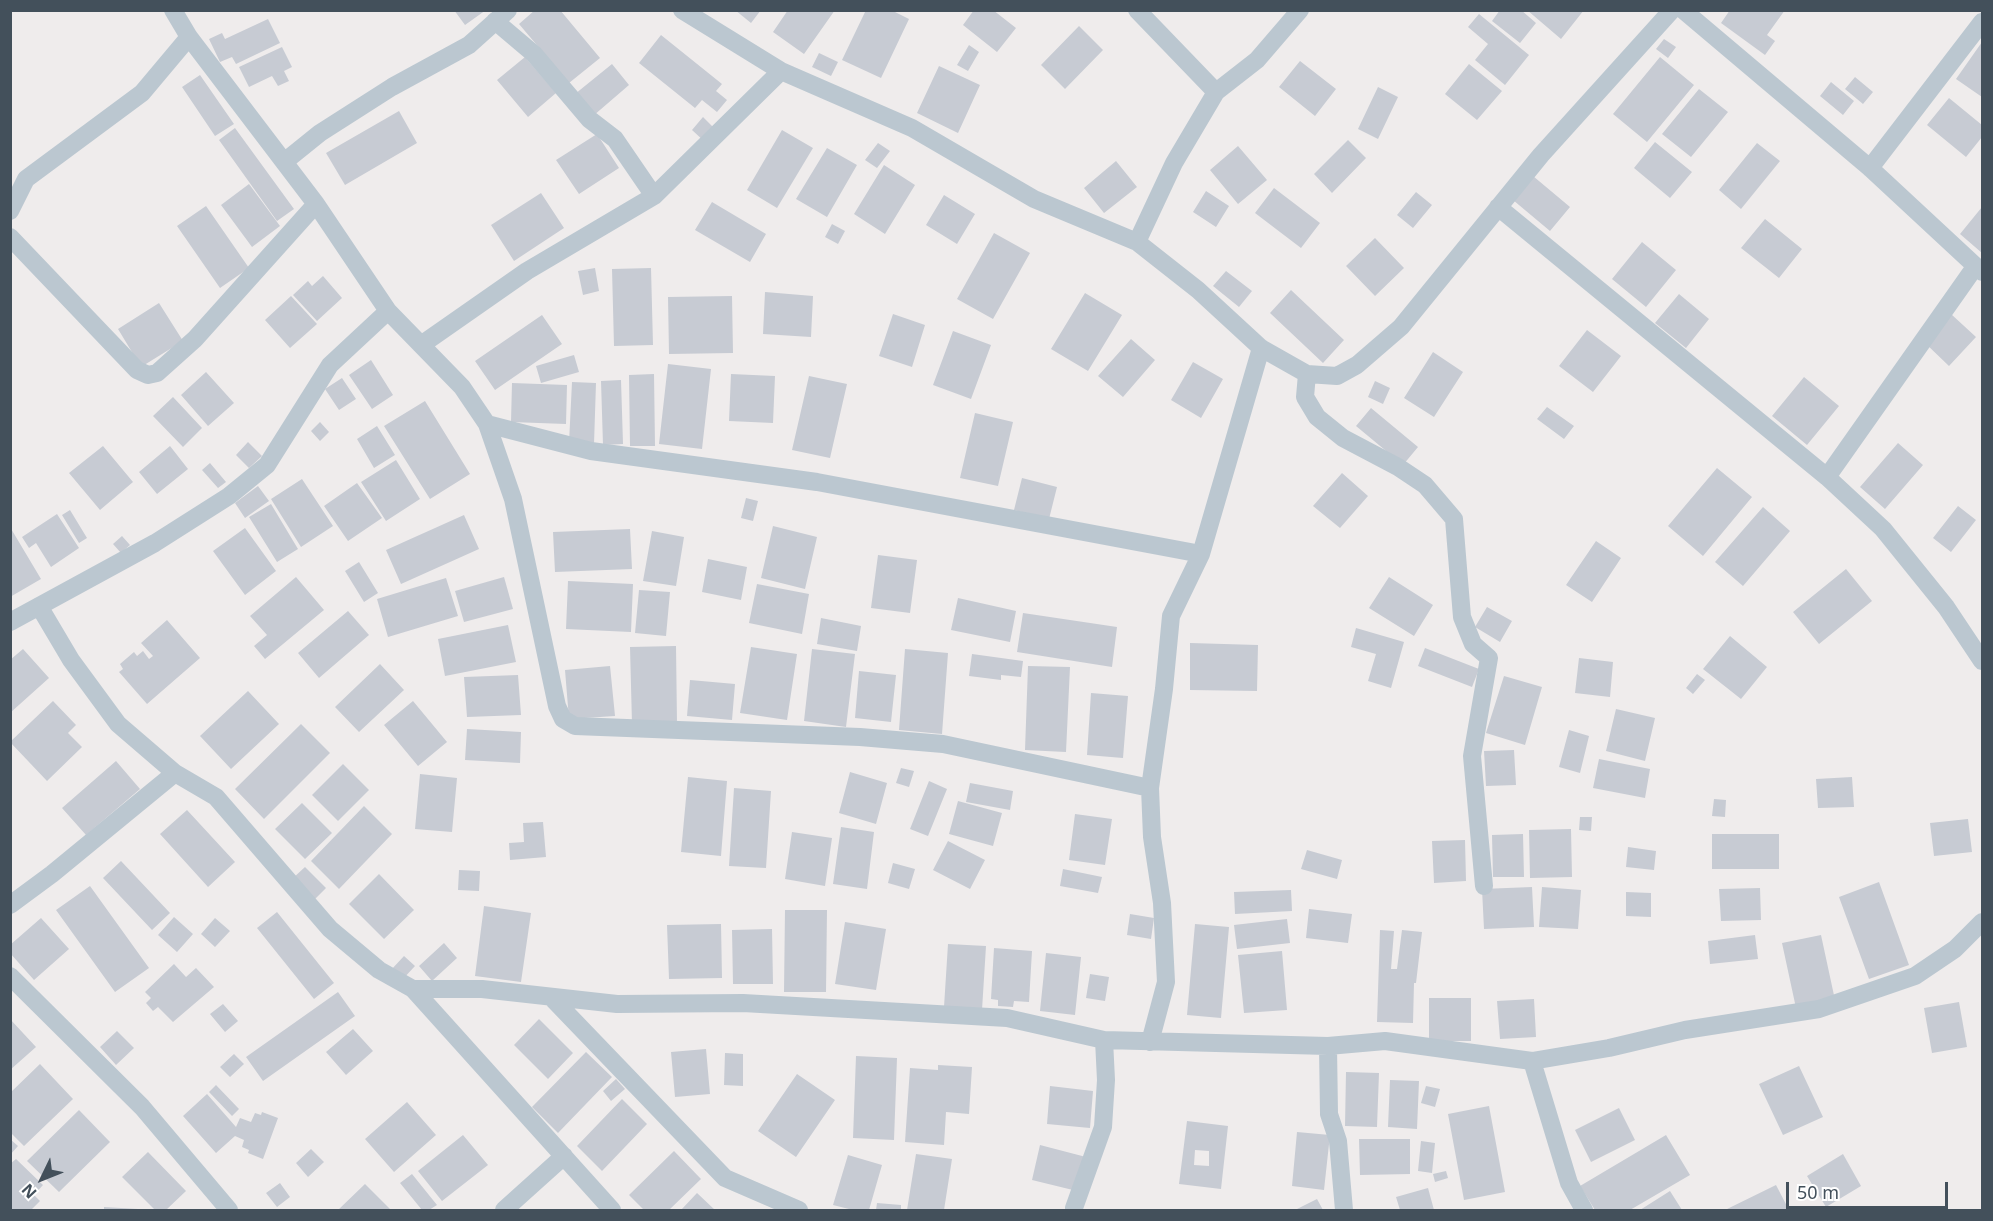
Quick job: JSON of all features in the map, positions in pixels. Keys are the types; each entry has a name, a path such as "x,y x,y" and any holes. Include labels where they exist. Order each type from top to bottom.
{"street":[{"path":"173,10 189,37 316,204 388,311 462,387 487,424 513,499 557,706 563,719 575,726 860,737 944,744 1150,788"},
{"path":"682,10 781,71 912,128 1034,199 1137,242 1197,290 1262,348 1307,374 1337,376 1357,364 1401,327 1541,155 1672,10"},
{"path":"1137,10 1216,92"},
{"path":"1137,242 1174,164 1216,92 1257,60 1300,10"},
{"path":"1683,10 1870,168 1979,269 1827,477"},
{"path":"284,162 320,133 392,87 470,45 502,16 589,119 615,139 654,195"},
{"path":"1870,168 1983,22"},
{"path":"10,211 26,179 142,93 189,37"},
{"path":"421,345 527,271 654,195 781,71"},
{"path":"10,237 137,370 147,375 157,373 195,339 316,204"},
{"path":"1498,207 1827,477 1883,529 1946,607 1983,661"},
{"path":"10,622 155,543 229,496 267,465 330,365 388,311"},
{"path":"1149,1042 1166,982 1162,903 1152,837 1150,788 1164,689 1171,616 1201,554 1262,348"},
{"path":"1307,374 1305,397 1317,417 1343,438 1398,467 1425,485 1454,519 1462,617 1473,644 1490,658 1472,756 1484,886"},
{"path":"487,424 591,451 817,482 1201,554"},
{"path":"39,606 71,660 118,724 175,773 216,797 330,929 380,970 413,989 612,1210"},
{"path":"10,905 52,874 175,773"},
{"path":"413,989 482,989 617,1004 743,1003 1007,1018 1104,1040 1328,1046 1385,1041 1532,1061 1609,1048 1686,1030 1819,1009 1915,976 1955,949 1983,922"},
{"path":"10,976 142,1107 229,1210"},
{"path":"551,997 725,1178 799,1210"},
{"path":"1074,1208 1103,1127 1106,1080 1104,1040"},
{"path":"1328,1046 1329,1114 1338,1141 1344,1210"},
{"path":"1532,1061 1569,1184 1584,1210"},
{"path":"504,1210 564,1156"}],"building":[{"path":"454,10 486,10 465,25"},
{"path":"535,10 560,10 600,58 569,83 519,24"},
{"path":"735,10 761,10 751,23"},
{"path":"788,10 835,10 804,54 773,32"},
{"path":"866,10 891,10 909,19 881,78 842,60"},
{"path":"974,10 993,10 1016,28 997,52 963,25"},
{"path":"1500,10 1521,10 1536,23 1520,43 1492,21"},
{"path":"1527,10 1584,10 1561,39"},
{"path":"1730,10 1785,10 1767,35 1775,41 1765,55 1721,23"},
{"path":"1479,14 1529,55 1505,85 1475,60 1488,44 1468,27"},
{"path":"268,19 280,43 236,64 232,57 220,62 209,39 222,33 225,39"},
{"path":"1079,26 1103,50 1065,89 1041,65"},
{"path":"661,35 722,84 716,91 727,100 717,112 702,100 695,108 639,63"},
{"path":"1664,39 1676,47 1668,58 1656,49"},
{"path":"1982,42 1982,97 1956,79"},
{"path":"969,45 979,52 968,71 957,65"},
{"path":"282,47 292,67 284,71 289,81 278,86 272,76 249,87 239,67"},
{"path":"819,53 838,62 831,76 812,67"},
{"path":"525,57 556,93 528,117 497,80"},
{"path":"1660,57 1694,85 1647,142 1613,114"},
{"path":"1300,61 1336,89 1315,116 1279,87"},
{"path":"612,64 629,85 593,116 575,94"},
{"path":"1469,64 1502,91 1477,120 1445,94"},
{"path":"939,66 980,85 958,133 917,113"},
{"path":"200,75 234,124 215,136 182,87"},
{"path":"1855,77 1873,92 1863,104 1845,89"},
{"path":"1831,82 1854,101 1843,115 1820,96"},
{"path":"1378,87 1398,97 1378,139 1358,129"},
{"path":"1699,89 1728,112 1691,157 1662,134"},
{"path":"1949,98 1982,125 1982,137 1966,157 1927,125"},
{"path":"399,111 417,143 345,185 326,153"},
{"path":"703,117 716,130 705,142 692,130"},
{"path":"235,128 294,209 277,221 219,140"},
{"path":"782,130 813,148 777,208 747,190"},
{"path":"597,134 619,168 579,194 556,160"},
{"path":"1348,140 1366,158 1332,193 1314,174"},
{"path":"1655,142 1692,172 1670,198 1634,168"},
{"path":"878,143 890,151 877,168 865,160"},
{"path":"1757,143 1780,161 1741,209 1719,190"},
{"path":"1238,146 1267,180 1238,204 1210,170"},
{"path":"827,148 857,165 827,217 796,199"},
{"path":"1116,161 1137,187 1104,213 1084,188"},
{"path":"884,165 915,185 885,234 854,214"},
{"path":"1533,176 1570,207 1550,231 1513,200"},
{"path":"249,184 280,226 252,247 221,205"},
{"path":"1274,188 1320,223 1301,248 1255,213"},
{"path":"1206,191 1229,206 1216,227 1193,212"},
{"path":"1416,192 1432,205 1413,228 1397,215"},
{"path":"541,193 564,228 514,261 491,225"},
{"path":"944,195 975,214 957,244 926,225"},
{"path":"712,202 766,234 750,262 695,230"},
{"path":"206,206 249,268 220,288 177,226"},
{"path":"1982,207 1982,253 1960,234"},
{"path":"1765,219 1802,249 1779,278 1741,248"},
{"path":"832,224 845,231 838,244 825,237"},
{"path":"994,233 1030,253 993,319 957,299"},
{"path":"1375,238 1404,268 1375,296 1346,266"},
{"path":"1642,242 1676,270 1646,307 1612,279"},
{"path":"595,268 599,291 583,295 578,271"},
{"path":"651,268 653,345 614,346 612,269"},
{"path":"1226,271 1252,291 1239,307 1213,286"},
{"path":"323,276 342,298 317,321 293,295 308,281 312,286"},
{"path":"1291,290 1344,340 1323,363 1270,313"},
{"path":"765,292 813,296 811,337 763,334"},
{"path":"1085,293 1122,315 1088,371 1051,349"},
{"path":"1679,294 1709,319 1686,348 1655,323"},
{"path":"291,296 317,324 290,348 265,320"},
{"path":"732,296 733,353 669,354 668,297"},
{"path":"159,303 183,341 141,367 118,329"},
{"path":"893,314 925,325 912,367 879,356"},
{"path":"1951,314 1976,337 1949,366 1924,342"},
{"path":"542,315 562,344 495,390 475,361"},
{"path":"1587,330 1621,356 1593,392 1559,366"},
{"path":"953,331 991,345 971,399 933,385"},
{"path":"1131,339 1155,360 1123,397 1098,376"},
{"path":"1433,352 1463,372 1434,417 1404,398"},
{"path":"574,355 579,372 541,383 536,366"},
{"path":"371,360 393,395 372,409 349,375"},
{"path":"1193,362 1223,379 1201,418 1171,400"},
{"path":"668,364 711,369 702,449 659,444"},
{"path":"206,372 234,403 208,426 181,395"},
{"path":"654,374 655,446 630,446 629,375"},
{"path":"731,374 775,376 773,423 729,421"},
{"path":"809,376 847,384 830,458 792,450"},
{"path":"1804,377 1839,406 1807,445 1772,416"},
{"path":"342,378 356,399 339,410 325,389"},
{"path":"621,380 623,444 603,445 601,381"},
{"path":"1375,381 1390,388 1383,404 1368,397"},
{"path":"572,382 596,383 594,444 569,443"},
{"path":"512,383 567,385 566,424 511,422"},
{"path":"173,397 202,428 183,447 153,416"},
{"path":"425,401 470,474 430,499 384,426"},
{"path":"1547,407 1574,426 1564,439 1537,419"},
{"path":"1371,408 1418,447 1403,465 1356,426"},
{"path":"975,413 1013,422 998,486 960,478"},
{"path":"320,422 329,432 320,441 311,431"},
{"path":"377,426 395,455 374,468 357,439"},
{"path":"248,442 262,456 249,468 236,455"},
{"path":"1898,443 1923,465 1885,509 1860,487"},
{"path":"103,446 133,482 100,510 69,473"},
{"path":"170,446 188,469 157,494 139,472"},
{"path":"396,460 420,499 386,521 361,482"},
{"path":"210,463 226,482 218,488 202,470"},
{"path":"1717,468 1752,497 1703,556 1668,526"},
{"path":"1342,473 1368,496 1340,528 1313,506"},
{"path":"1022,478 1057,487 1049,519 1014,510"},
{"path":"302,479 333,526 301,547 271,499"},
{"path":"357,483 382,518 348,541 324,506"},
{"path":"258,486 269,501 245,518 235,503"},
{"path":"746,498 758,501 753,521 741,518"},
{"path":"271,504 298,549 277,562 249,517"},
{"path":"1958,506 1976,520 1951,552 1933,538"},
{"path":"1763,507 1790,531 1743,586 1715,562"},
{"path":"70,510 87,538 79,543 62,515"},
{"path":"57,514 79,548 51,567 36,543 29,548 22,537"},
{"path":"464,515 479,549 401,584 386,550"},
{"path":"773,526 817,537 805,589 761,578"},
{"path":"10,527 41,579 10,597"},
{"path":"245,528 276,571 245,595 213,551"},
{"path":"630,529 632,569 555,572 553,532"},
{"path":"652,531 684,537 676,586 643,581"},
{"path":"122,536 130,545 121,553 113,544"},
{"path":"1596,541 1621,558 1592,602 1566,585"},
{"path":"878,555 917,560 910,613 871,608"},
{"path":"708,559 747,567 741,600 702,592"},
{"path":"359,562 378,593 364,602 345,571"},
{"path":"1846,569 1872,601 1819,644 1793,612"},
{"path":"296,577 324,610 265,659 254,646 267,635 250,616"},
{"path":"504,577 513,609 464,622 455,591"},
{"path":"1389,577 1433,605 1414,636 1369,608"},
{"path":"446,578 458,616 388,637 377,599"},
{"path":"568,581 633,584 631,632 566,629"},
{"path":"757,584 809,594 802,634 749,623"},
{"path":"639,590 670,592 666,636 635,633"},
{"path":"958,598 1016,611 1010,642 951,630"},
{"path":"1487,607 1512,621 1500,642 1475,627"},
{"path":"348,611 369,635 319,678 298,653"},
{"path":"1023,613 1117,627 1112,667 1017,652"},
{"path":"821,618 861,626 857,651 817,644"},
{"path":"167,620 200,658 147,704 119,672 123,669 120,664 134,652 137,656 143,651 149,659 153,656 141,643"},
{"path":"508,625 516,662 445,676 438,639"},
{"path":"1356,628 1404,642 1391,688 1368,681 1376,654 1351,647"},
{"path":"1730,636 1767,667 1741,699 1703,669"},
{"path":"1190,643 1258,645 1257,691 1190,690"},
{"path":"676,646 677,723 632,724 630,647"},
{"path":"751,647 797,654 787,720 740,713"},
{"path":"1425,648 1479,669 1472,687 1418,666"},
{"path":"23,649 49,678 10,713 10,660"},
{"path":"812,649 855,654 846,727 804,721"},
{"path":"905,649 948,653 942,734 899,730"},
{"path":"972,654 1023,661 1021,677 1001,675 1001,680 969,676"},
{"path":"1579,658 1613,662 1610,697 1575,693"},
{"path":"380,664 404,690 359,732 335,707"},
{"path":"610,666 615,716 569,719 565,670"},
{"path":"1028,666 1070,667 1066,752 1025,750"},
{"path":"859,671 896,675 891,722 855,718"},
{"path":"1697,674 1705,680 1693,694 1686,688"},
{"path":"518,675 521,715 467,717 464,677"},
{"path":"1504,676 1542,687 1525,745 1486,733"},
{"path":"690,680 735,684 732,720 687,716"},
{"path":"248,691 279,724 231,769 200,736"},
{"path":"1091,693 1128,696 1123,758 1087,755"},
{"path":"53,701 76,725 68,733 82,747 47,781 10,742"},
{"path":"413,701 447,742 418,766 384,725"},
{"path":"1616,709 1655,718 1645,761 1606,751"},
{"path":"301,724 330,753 264,819 235,789"},
{"path":"467,729 521,732 520,763 465,760"},
{"path":"1569,730 1589,736 1580,773 1559,767"},
{"path":"1514,750 1516,785 1486,786 1484,751"},
{"path":"1599,759 1650,769 1645,798 1593,788"},
{"path":"116,761 140,789 86,835 62,808"},
{"path":"343,764 369,790 338,821 312,795"},
{"path":"901,768 914,771 909,787 896,783"},
{"path":"850,772 887,783 876,824 839,813"},
{"path":"420,774 457,778 452,832 415,829"},
{"path":"688,777 727,781 721,856 681,852"},
{"path":"1852,777 1854,807 1818,808 1816,779"},
{"path":"929,781 947,789 928,836 910,829"},
{"path":"970,783 1013,791 1010,810 966,802"},
{"path":"734,788 771,791 766,868 729,866"},
{"path":"1714,799 1726,800 1725,817 1712,816"},
{"path":"958,801 1002,813 993,846 949,834"},
{"path":"302,803 332,833 305,859 275,829"},
{"path":"364,806 392,834 339,889 311,861"},
{"path":"187,810 235,862 208,887 160,834"},
{"path":"1075,814 1112,819 1105,865 1069,860"},
{"path":"1580,817 1592,817 1591,831 1579,830"},
{"path":"1968,819 1972,852 1934,856 1930,823"},
{"path":"543,822 546,857 510,860 509,843 524,842 523,823"},
{"path":"841,827 874,832 867,889 833,884"},
{"path":"1571,829 1572,877 1530,878 1529,830"},
{"path":"792,832 832,838 825,886 785,879"},
{"path":"1523,834 1524,877 1493,877 1492,835"},
{"path":"1712,834 1779,834 1779,869 1712,869"},
{"path":"1465,840 1466,881 1434,883 1432,841"},
{"path":"948,841 985,860 970,889 933,870"},
{"path":"1628,847 1656,851 1654,870 1626,867"},
{"path":"1307,850 1342,860 1337,879 1301,869"},
{"path":"121,861 170,913 152,930 103,878"},
{"path":"893,863 915,869 909,889 888,883"},
{"path":"305,867 326,888 313,901 292,879"},
{"path":"1063,869 1102,877 1098,893 1060,886"},
{"path":"459,870 480,871 479,891 458,890"},
{"path":"379,874 414,910 384,939 349,904"},
{"path":"1879,882 1909,965 1869,979 1839,897"},
{"path":"90,886 149,968 115,992 56,910"},
{"path":"1532,887 1534,927 1484,929 1482,889"},
{"path":"1542,887 1581,890 1578,929 1539,927"},
{"path":"1760,888 1761,920 1721,921 1719,889"},
{"path":"1291,890 1292,911 1235,914 1234,892"},
{"path":"1626,892 1651,893 1651,917 1626,916"},
{"path":"484,906 531,913 521,982 475,976"},
{"path":"1309,909 1352,914 1348,943 1306,938"},
{"path":"785,910 827,910 826,992 784,992"},
{"path":"277,912 334,983 314,999 257,928"},
{"path":"1130,914 1154,918 1151,939 1127,935"},
{"path":"174,917 193,934 177,952 158,935"},
{"path":"41,918 69,949 34,980 10,953 10,945"},
{"path":"215,918 230,931 215,947 201,934"},
{"path":"1287,919 1290,943 1237,949 1234,925"},
{"path":"845,922 886,929 876,990 835,984"},
{"path":"721,924 722,978 669,979 667,925"},
{"path":"1195,924 1229,927 1221,1018 1187,1015"},
{"path":"772,929 773,984 733,984 732,930"},
{"path":"1380,930 1394,931 1391,969 1397,969 1402,930 1422,932 1416,983 1414,983 1413,1023 1377,1022"},
{"path":"1755,935 1758,959 1710,964 1708,941"},
{"path":"1821,935 1835,1000 1796,1008 1782,943"},
{"path":"444,943 457,958 432,981 419,966"},
{"path":"948,944 986,946 982,1010 944,1007"},
{"path":"994,948 1032,951 1029,1002 1014,1001 1013,1007 998,1006 998,1000 991,999"},
{"path":"1282,951 1287,1010 1244,1013 1238,955"},
{"path":"1046,953 1081,957 1075,1015 1040,1011"},
{"path":"404,956 415,966 402,980 391,970"},
{"path":"174,964 186,977 196,968 214,987 173,1022 158,1007 153,1011 146,1003 151,998 145,992"},
{"path":"1090,974 1109,977 1105,1001 1086,998"},
{"path":"338,992 355,1016 263,1081 246,1057"},
{"path":"1429,998 1471,998 1471,1041 1429,1041"},
{"path":"1534,999 1536,1037 1500,1039 1497,1001"},
{"path":"1959,1002 1967,1047 1932,1053 1924,1008"},
{"path":"223,1004 238,1021 225,1032 210,1014"},
{"path":"10,1019 36,1047 10,1070"},
{"path":"539,1019 573,1053 548,1079 514,1045"},
{"path":"353,1029 373,1051 346,1075 326,1052"},
{"path":"117,1031 134,1048 116,1065 100,1047"},
{"path":"706,1049 710,1094 675,1097 671,1052"},
{"path":"586,1052 612,1077 558,1133 532,1107"},
{"path":"725,1053 743,1054 743,1086 724,1085"},
{"path":"234,1054 244,1064 230,1077 220,1067"},
{"path":"856,1056 897,1058 894,1140 853,1138"},
{"path":"40,1064 73,1099 24,1146 10,1132 10,1093"},
{"path":"938,1065 972,1067 969,1114 946,1112 944,1145 905,1142 910,1068 938,1070"},
{"path":"1799,1066 1823,1117 1783,1135 1759,1084"},
{"path":"1346,1072 1379,1073 1377,1127 1345,1126"},
{"path":"797,1074 835,1100 796,1157 758,1131"},
{"path":"616,1079 625,1089 611,1101 603,1091"},
{"path":"1390,1080 1419,1081 1417,1129 1388,1127"},
{"path":"216,1085 239,1109 232,1116 209,1092"},
{"path":"1050,1086 1093,1091 1090,1128 1047,1124"},
{"path":"1426,1086 1440,1089 1435,1107 1421,1103"},
{"path":"207,1094 236,1127 240,1118 251,1122 255,1113 261,1115 262,1112 278,1118 263,1159 248,1153 249,1150 242,1147 244,1140 235,1136 216,1153 183,1116"},
{"path":"622,1099 647,1124 602,1171 577,1146"},
{"path":"407,1102 436,1135 394,1172 365,1139"},
{"path":"1489,1106 1505,1192 1464,1200 1448,1114"},
{"path":"1619,1108 1635,1140 1591,1162 1575,1130"},
{"path":"79,1110 110,1142 59,1192 27,1161"},
{"path":"1187,1121 1228,1126 1221,1189 1179,1184","holes":["1195,1150 1209,1151 1209,1166 1194,1165"]},
{"path":"1297,1132 1330,1135 1324,1190 1292,1186"},
{"path":"463,1135 488,1165 442,1201 418,1171"},
{"path":"1666,1135 1690,1175 1630,1210 1595,1210 1580,1186"},
{"path":"10,1139 18,1146 10,1155"},
{"path":"1359,1139 1410,1139 1410,1174 1360,1175"},
{"path":"1421,1141 1435,1143 1432,1173 1418,1171"},
{"path":"1040,1145 1086,1157 1077,1191 1032,1180"},
{"path":"311,1149 324,1162 308,1177 296,1163"},
{"path":"674,1151 701,1179 669,1210 644,1210 629,1195"},
{"path":"148,1152 186,1191 166,1210 155,1210 122,1177"},
{"path":"916,1154 952,1159 944,1210 907,1210"},
{"path":"1843,1154 1861,1186 1826,1207 1807,1176"},
{"path":"848,1155 882,1165 869,1210 853,1210 833,1205"},
{"path":"16,1159 43,1185 34,1195 40,1201 31,1210 10,1209 10,1164"},
{"path":"1446,1171 1448,1178 1435,1182 1433,1174"},
{"path":"412,1174 437,1205 429,1210 422,1210 400,1183"},
{"path":"280,1183 290,1197 277,1207 266,1193"},
{"path":"365,1184 391,1210 338,1210"},
{"path":"1776,1185 1789,1210 1725,1210"},
{"path":"1428,1188 1434,1210 1400,1210 1396,1197"},
{"path":"1670,1191 1682,1210 1640,1210"},
{"path":"697,1193 715,1210 681,1210"},
{"path":"1317,1199 1323,1210 1295,1210"},
{"path":"877,1203 901,1205 901,1210 876,1210"},
{"path":"104,1207 138,1209 138,1210 104,1210"}]}
